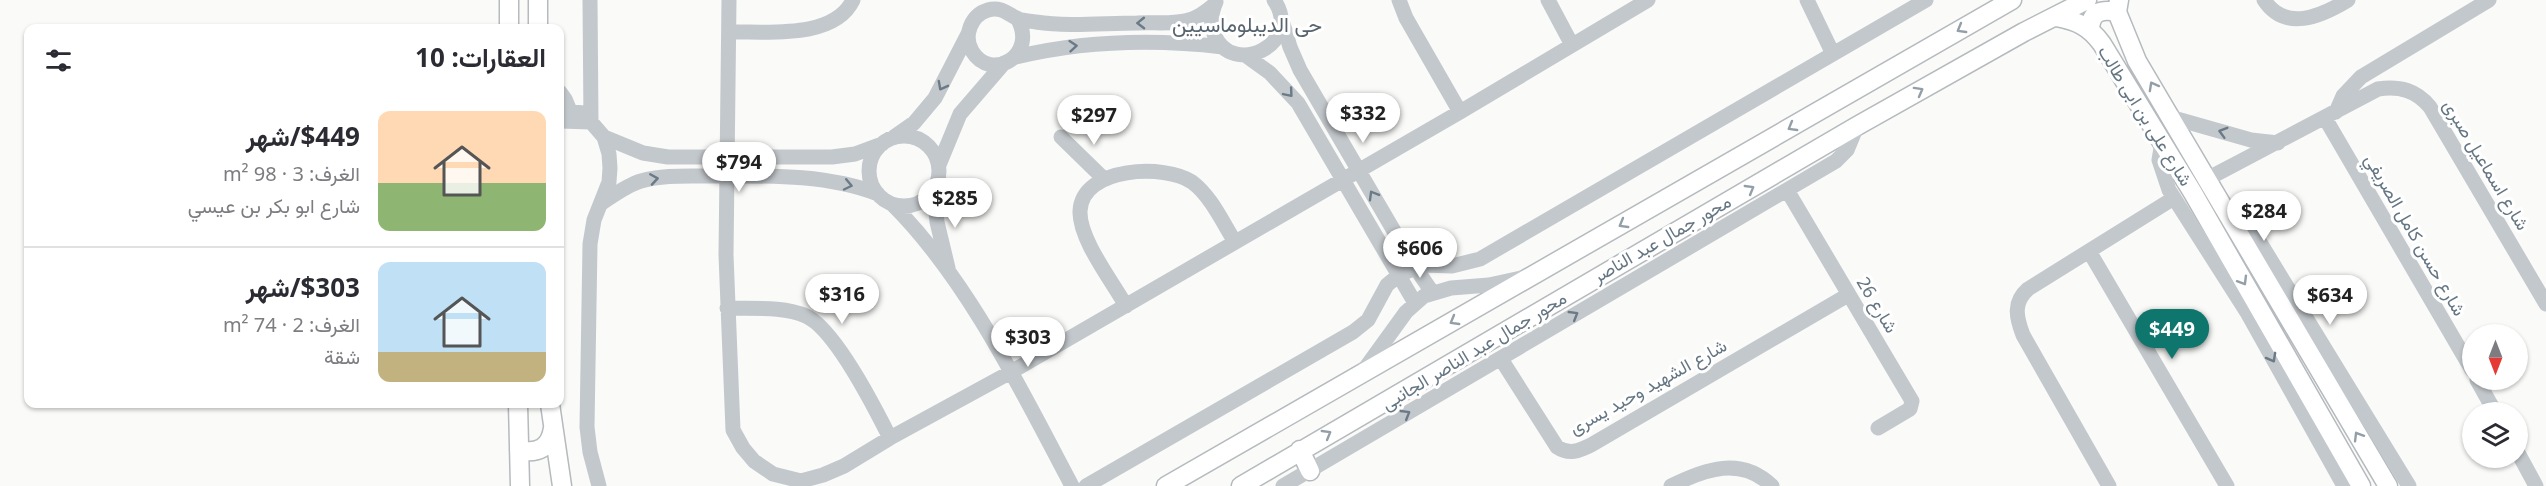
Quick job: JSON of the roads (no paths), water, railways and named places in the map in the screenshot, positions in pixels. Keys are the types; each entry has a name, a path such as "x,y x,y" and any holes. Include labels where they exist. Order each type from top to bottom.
{"main road":[{"path":"509,0 509,24"},
{"path":"538,0 538,24"},
{"name":"محور جمال عبد الناصر","path":"1166,486 2012,0"},
{"name":"محور جمال عبد الناصر","path":"1241,486 1857,126 2087,0"},
{"path":"2090,29 2090,21 2097,12 2118,6"},
{"name":"شارع على بن ابى طالب","path":"2118,6 2124,33 2137,61 2388,486"},
{"name":"شارع على بن ابى طالب","path":"2056,17 2081,23 2090,29 2162,142 2216,250 2349,480"},
{"path":"518,408 520,486"},
{"path":"551,408 562,486"},
{"path":"519,450 531,453 543,449 551,439 553,427"},
{"path":"1300,450 1310,471"}],"street":[{"path":"590,0 591,118 604,136 610,168 602,203 594,220 590,244 586,404 590,452 599,486"},
{"path":"729,0 726,156 727,308 733,430 743,448 764,469 787,479 801,481 844,466 890,438 1011,372 1460,112 1639,2"},
{"path":"729,32 816,27 836,20 853,0"},
{"path":"604,136 655,156 844,156 888,140 914,123 935,98 971,27 980,0"},
{"path":"939,165 960,114 1022,48 1024,38 1022,28 1004,0"},
{"path":"1399,0 1406,18 1460,112"},
{"path":"1548,0 1572,45"},
{"path":"1807,0 1833,54"},
{"path":"1086,486 1353,332 1368,320 1387,285 1399,275 1415,267 1430,264 1452,266 1479,260 1926,0"},
{"path":"2264,0 2274,13 2286,18 2302,20 2348,0"},
{"path":"2330,115 2343,96 2361,77 2489,0"},
{"path":"1217,2 1199,17 1176,22 1054,24 1015,17 1006,11 988,10 971,27 972,51 986,63 1010,60 1050,49 1089,45 1174,43 1223,47"},
{"path":"1217,2 1212,15 1212,27 1216,38 1223,47 1233,53 1245,55 1257,54 1275,40 1280,29 1278,6"},
{"path":"1278,6 1294,57 1415,267 1432,292"},
{"path":"1245,55 1270,73 1290,92 1415,303"},
{"name":"شارع اسماعيل صبرى","path":"2206,179 2378,89 2398,87 2422,97 2440,123 2546,304"},
{"path":"564,98 570,111 591,118"},
{"name":"شارع حسن كامل الصريفي","path":"2330,115 2462,352"},
{"path":"2170,117 2251,140 2278,143"},
{"path":"564,121 591,118"},
{"name":"محور جمال عبد الناصر الجانبى","path":"1283,486 1842,156 1857,126"},
{"path":"878,194 872,184 870,162 888,140 914,137 923,141 936,155 939,165 940,175 934,191 937,222 949,271"},
{"path":"1061,137 1103,178"},
{"path":"2162,142 2160,168 2174,198 2216,250"},
{"path":"1126,306 1092,248 1081,222 1081,203 1094,183 1103,178 1133,173 1169,174 1190,180 1206,196 1235,242"},
{"path":"602,203 642,181 671,177 813,179 847,184 878,194 893,205 949,271 1011,372 1072,486"},
{"name":"شارع 26","path":"1787,190 1912,401 1912,405 1906,412 1878,428"},
{"path":"893,205 909,206 921,202 934,191"},
{"path":"2109,486 2023,334 2017,313 2019,300 2028,289 2174,198"},
{"path":"2228,216 2239,213 2245,218 2409,486"},
{"path":"2089,251 2227,486"},
{"path":"1361,374 1415,303 1432,292 1489,285 1533,276"},
{"name":"شارع الشهيد وحيد يسرى","path":"1501,358 1557,447 1563,451 1576,451 1591,445 1848,295"},
{"path":"727,308 783,311 805,316 815,322 834,342 890,438"},
{"path":"1671,486 1705,471 1739,467 1756,473 1772,486"},
{"path":"2526,468 2536,486"}],"district":[{"name":"حى الديبلوماسيين","path":"1247,25"}]}
